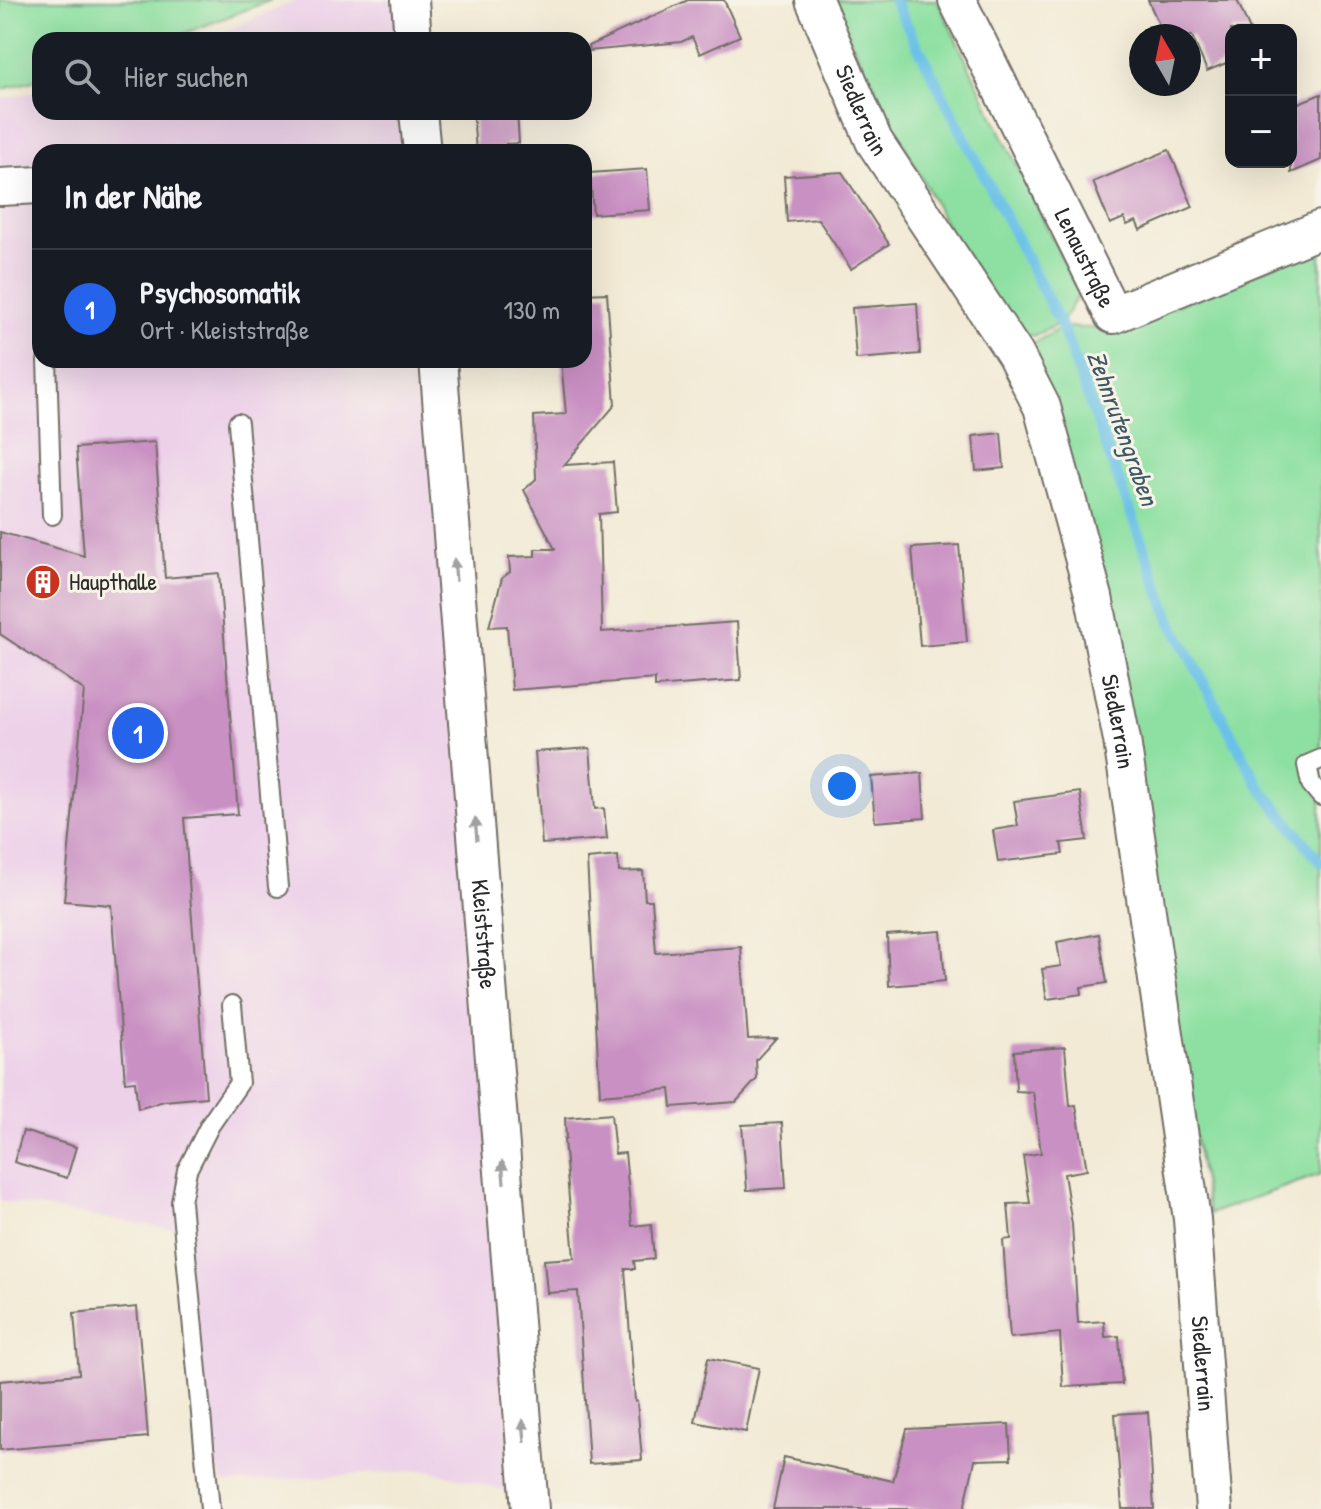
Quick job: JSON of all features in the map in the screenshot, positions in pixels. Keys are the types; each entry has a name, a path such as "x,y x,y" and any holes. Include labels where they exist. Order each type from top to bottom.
{"street":[{"path":"410,0 412,32"},
{"name":"Siedlerrain","path":"814,0 874,141 1015,354 1042,407 1094,597 1122,740 1192,1219 1214,1509"},
{"name":"Lenaustraße","path":"957,0 1113,315 1321,229"},
{"path":"419,120 421,144"},
{"path":"0,187 32,185"},
{"name":"Kleiststraße","path":"439,368 530,1509"}],"lane":[{"path":"47,368 52,515"},
{"path":"238,423 278,887"},
{"path":"1321,759 1307,765 1311,784 1321,796"},
{"path":"210,1509 181,1202 187,1170 210,1125 239,1083 232,1005"}],"shaded area":[{"path":"298,0 410,0 412,32 223,32"},
{"path":"32,93 32,120 420,120 421,144 32,144 32,368 441,368 527,1497 428,1470 222,1483 202,1426 185,1231 0,1201 0,99"}],"green space":[{"path":"0,0 271,0 188,32 32,32 32,81 0,90"},
{"path":"832,0 937,0 1079,294 1061,323 1033,336 1013,328 948,229"},
{"path":"1321,246 1321,1174 1209,1214 1122,740 1015,354 1062,327 1118,329"}],"building":[{"path":"688,0 724,0 740,36 700,54 692,37 681,42 592,51 592,44"},
{"path":"1148,0 1237,0 1247,24 1225,24 1225,64 1207,71 1201,57 1201,24 1159,24"},
{"path":"1321,94 1321,160 1291,173 1291,168 1297,168 1297,104"},
{"path":"474,120 518,120 519,143 475,144"},
{"path":"1169,150 1193,207 1140,230 1136,221 1127,225 1124,218 1110,224 1093,182"},
{"path":"647,169 650,210 593,214 592,173"},
{"path":"842,172 889,244 851,269 818,219 787,222 784,176"},
{"path":"607,293 615,405 564,465 613,462 617,512 599,514 602,632 737,622 741,680 655,687 655,679 512,690 507,626 489,627 502,578 510,572 509,557 535,556 535,549 555,549 524,490 536,479 534,416 566,414 562,368 592,368 592,294"},
{"path":"917,303 920,354 856,359 852,308"},
{"path":"1001,433 1004,468 976,471 973,436"},
{"path":"155,442 165,578 219,573 238,814 184,818 206,1097 164,1101 138,1109 135,1081 125,1082 111,905 64,901 84,690 0,634 0,532 84,556 76,448"},
{"path":"959,545 967,642 920,646 912,548"},
{"path":"590,748 595,809 604,808 607,839 542,844 535,752"},
{"path":"922,773 925,818 875,822 871,777"},
{"path":"1080,792 1087,840 1061,843 1063,854 998,862 993,830 1018,826 1014,801"},
{"path":"618,856 619,872 643,871 645,900 652,900 656,953 741,947 748,1039 776,1038 756,1060 757,1079 736,1102 672,1107 670,1089 600,1095 587,859"},
{"path":"941,931 945,981 889,986 887,935"},
{"path":"1099,934 1107,983 1081,987 1082,994 1047,999 1042,969 1061,966 1057,942"},
{"path":"1065,1047 1070,1106 1076,1105 1087,1170 1064,1174 1072,1224 1078,1323 1104,1321 1105,1337 1119,1336 1122,1384 1063,1387 1060,1333 1010,1338 1003,1240 1011,1239 1008,1204 1030,1203 1023,1156 1041,1153 1033,1092 1016,1091 1014,1051"},
{"path":"611,1114 615,1154 625,1153 632,1226 651,1224 654,1259 634,1261 635,1269 625,1269 642,1460 589,1464 578,1291 547,1293 544,1260 574,1258 565,1118"},
{"path":"782,1123 786,1188 747,1190 742,1125"},
{"path":"23,1131 76,1147 67,1178 14,1162"},
{"path":"137,1307 148,1437 0,1450 0,1381 79,1374 74,1313"},
{"path":"708,1358 759,1368 746,1432 695,1422"},
{"path":"1148,1412 1154,1509 1122,1509 1115,1414"},
{"path":"1009,1424 1011,1459 975,1460 964,1509 773,1509 784,1457 893,1481 907,1429"}],"waterway":[{"name":"Zehnrutengraben","path":"894,0 1062,327 1171,621 1259,786 1321,863"}],"place":[{"name":"Haupthalle","path":"43,582"},
{"name":"Psychosomatik","path":"138,733"}]}
